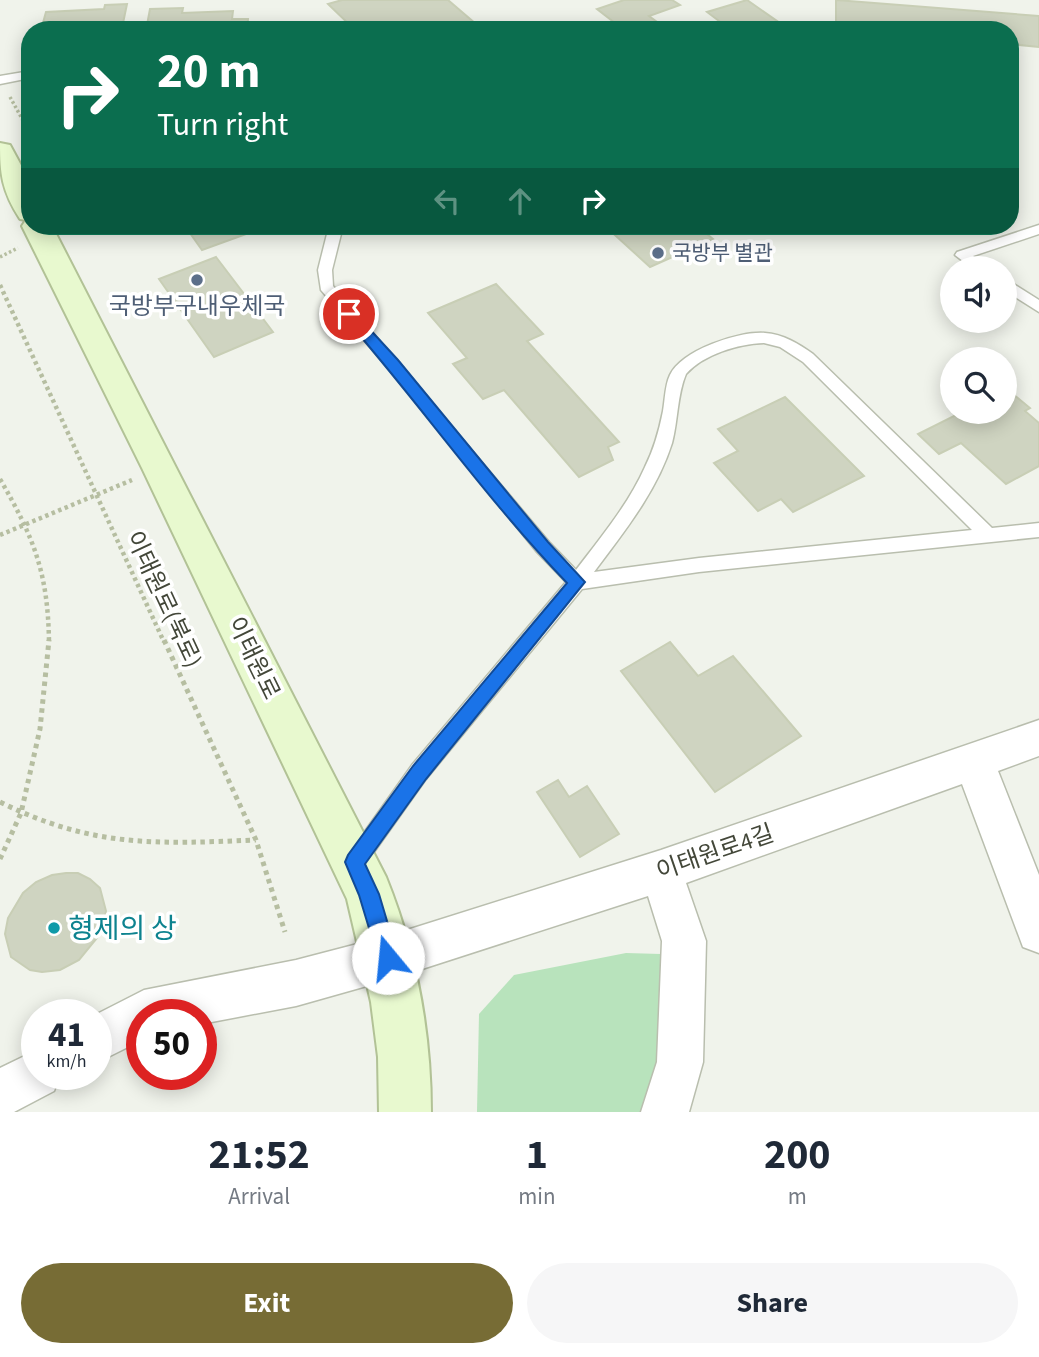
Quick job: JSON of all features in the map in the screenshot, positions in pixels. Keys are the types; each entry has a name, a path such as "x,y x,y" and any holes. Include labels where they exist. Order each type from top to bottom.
{"main road":[{"path":"0,151 21,194"},
{"name":"이태원로","path":"42,235 160,468 369,894 388,958 397,1005 405,1112"}],"street":[{"name":"이태원로4길","path":"112,1031 144,1013 296,983 388,958 661,871 1039,738"},
{"path":"974,761 1039,932"},
{"path":"661,871 684,941 680,1062 665,1112"},
{"path":"0,1094 21,1083"}],"lane":[{"path":"1,80 21,76"},
{"path":"964,256 1039,229"},
{"path":"334,235 325,270 326,286 393,363 543,547 577,582"},
{"path":"1017,292 1039,307"},
{"path":"355,862 419,772 577,582 638,498 662,447 677,376 683,366 693,358 753,337 783,341 808,358 987,534"},
{"path":"577,582 699,565 1039,530"}],"path":[{"path":"1,80 21,117"},
{"name":"이태원로(북로)","path":"0,285 256,840 285,932"},
{"path":"0,535 160,468"},
{"path":"0,478 26,524 40,562 48,599 49,656 40,729 21,813 0,859"},
{"path":"0,802 21,813 91,836 156,844 256,840"}],"green space":[{"path":"626,953 661,954 663,1056 645,1112 477,1112 479,1014 514,975"}],"building":[{"path":"342,0 448,0 472,21 346,21 328,4"},
{"path":"624,0 672,0 680,5 649,16 656,21 612,21 597,9"},
{"path":"747,0 777,21 719,21 707,12"},
{"path":"836,0 1039,16 1039,47 1019,45 1019,21 836,21"},
{"path":"127,4 123,21 44,21 46,12 104,9 105,5"},
{"path":"183,8 182,13 233,11 232,19 248,21 148,21 150,9"},
{"path":"191,235 243,235 202,250"},
{"name":"국방부 별관","path":"615,235 708,235 713,239 650,267"},
{"path":"216,257 273,332 214,357 159,279"},
{"path":"496,284 543,334 527,341 619,442 608,447 613,460 579,477 504,390 483,399 453,364 467,358 428,313"},
{"path":"785,397 864,476 793,512 781,499 758,511 714,463 738,451 718,429"},
{"path":"1017,397 1030,408 1025,411 1039,423 1039,466 1006,484 961,443 939,454 918,434 940,423 1017,424"},
{"path":"670,642 698,676 733,656 801,736 715,792 621,671"},
{"path":"558,780 569,797 587,786 619,834 580,857 537,792"},
{"name":"형제의 상","path":"78,873 100,888 106,911 101,933 79,960 60,970 30,970 11,957 5,934 8,918 23,893 36,882 52,875"}],"place":[{"name":"국방부 별관","path":"658,253"},
{"name":"국방부구내우체국","path":"197,280"},
{"name":"형제의 상","path":"54,928"}],"route":[{"path":"349,314 393,363 543,547 577,582 419,772 355,862 369,894 388,958"}]}
